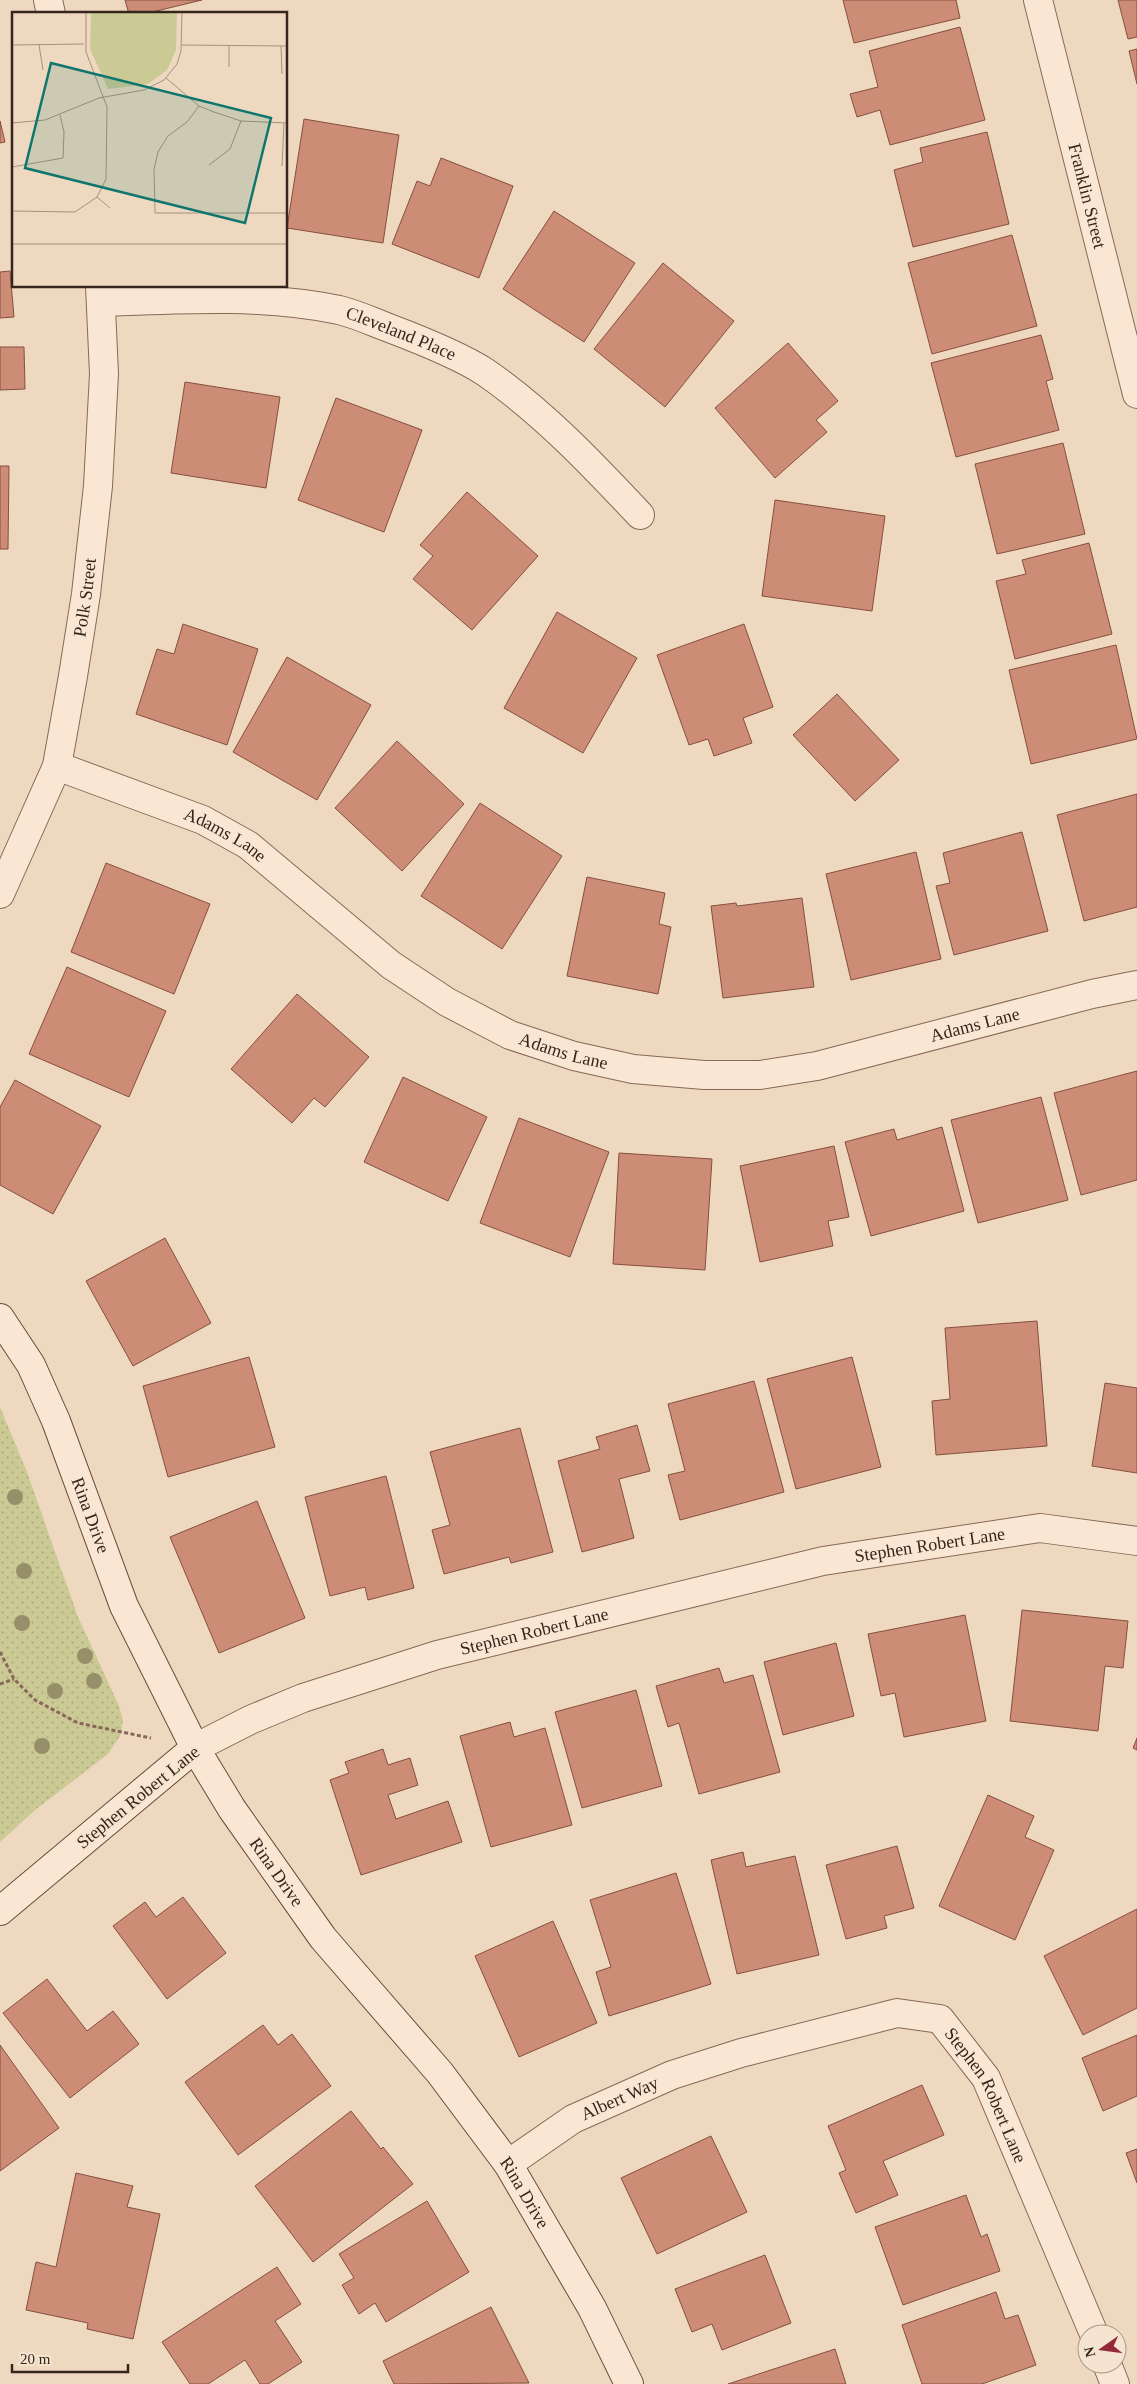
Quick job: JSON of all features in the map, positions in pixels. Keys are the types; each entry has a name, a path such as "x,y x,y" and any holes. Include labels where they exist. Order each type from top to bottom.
{"street":[{"name":"Franklin Street","path":"1038,0 1137,394"},
{"name":"Cleveland Place","path":"101,294 272,301 340,310 417,339 484,372 542,416 592,464 640,515"},
{"name":"Polk Street","path":"0,894 57,766 86,594 98,486 104,374 101,294"},
{"name":"Adams Lane","path":"57,766 203,820 248,845 392,965 447,1002 510,1035 574,1056 633,1069 704,1075 760,1075 817,1066 1092,994 1137,985"},
{"name":"Rina Drive","path":"0,1318 31,1365 56,1421 124,1606 195,1748 232,1810 323,1938 440,2073 508,2164 592,2308 629,2384"},
{"name":"Stephen Robert Lane","path":"0,1910 195,1748 250,1720 303,1698 437,1655 823,1561 1040,1528 1137,1541"},
{"name":"Stephen Robert Lane","path":"741,2053 897,2014 940,2018 986,2078 1090,2324"},
{"name":"Albert Way","path":"508,2164 573,2119 672,2075 741,2053"}],"path":[{"path":"0,1652 14,1679 35,1700 78,1723 195,1748"},
{"path":"0,1684 14,1679"}],"shaded area":[{"path":"0,1407 27,1472 78,1617 119,1706 123,1721 120,1736 108,1754 35,1810 0,1842"}],"building":[{"path":"125,0 202,0 152,12 128,12"},
{"path":"843,0 956,0 960,18 854,43"},
{"path":"1118,0 1137,0 1137,37 1128,39"},
{"path":"960,27 985,120 890,145 880,110 857,117 850,94 878,87 869,51"},
{"path":"1137,49 1137,84 1129,51"},
{"path":"304,119 399,135 383,243 288,228"},
{"path":"0,121 5,142 0,143"},
{"path":"987,132 1009,224 913,247 894,170 923,162 920,148"},
{"path":"441,158 513,186 479,278 392,244 417,181 430,186"},
{"path":"554,211 635,263 584,342 503,289"},
{"path":"1012,235 1037,326 932,354 908,263"},
{"path":"663,263 734,321 665,407 594,349"},
{"path":"10,271 14,317 0,318 0,272"},
{"path":"1041,335 1053,379 1046,381 1059,430 956,457 931,363"},
{"path":"788,343 838,401 816,420 827,432 775,478 715,408"},
{"path":"0,347 24,347 25,389 0,390"},
{"path":"185,382 280,397 266,488 171,473"},
{"path":"336,398 422,430 384,532 298,500"},
{"path":"1063,443 1085,534 997,554 975,464"},
{"path":"0,466 9,466 8,549 0,549"},
{"path":"467,492 538,556 472,630 413,579 433,556 420,545"},
{"path":"775,500 885,516 872,611 762,596"},
{"path":"1089,543 1112,634 1015,659 996,581 1026,574 1022,560"},
{"path":"557,612 637,658 583,753 504,708"},
{"path":"183,624 258,649 227,745 136,714 157,649 174,654"},
{"path":"744,624 773,707 743,718 752,743 714,756 708,739 689,745 657,655"},
{"path":"1116,645 1137,739 1031,764 1009,670"},
{"path":"287,657 371,705 317,800 233,752"},
{"path":"837,694 899,760 855,801 793,735"},
{"path":"397,741 464,804 402,871 335,808"},
{"path":"1137,794 1137,907 1084,921 1057,815"},
{"path":"480,803 562,856 502,949 421,896"},
{"path":"1022,832 1048,931 954,955 936,886 950,883 943,853"},
{"path":"916,852 941,959 851,980 826,874"},
{"path":"106,863 210,904 174,994 71,952"},
{"path":"587,877 665,893 659,924 671,927 658,994 567,976"},
{"path":"802,898 814,987 723,998 711,906 736,903 737,906"},
{"path":"67,967 166,1011 129,1097 29,1054"},
{"path":"297,994 369,1057 325,1107 314,1098 292,1123 231,1069"},
{"path":"1137,1071 1137,1180 1081,1195 1054,1093"},
{"path":"403,1077 487,1117 448,1201 364,1162"},
{"path":"15,1080 101,1126 53,1214 0,1185 0,1107"},
{"path":"1041,1097 1068,1200 978,1223 951,1120"},
{"path":"519,1118 609,1152 570,1257 480,1223"},
{"path":"942,1127 964,1211 871,1236 845,1142 894,1129 897,1140"},
{"path":"834,1146 849,1217 828,1221 833,1246 760,1262 740,1166"},
{"path":"619,1153 712,1159 705,1270 613,1264"},
{"path":"165,1238 211,1323 133,1366 86,1281"},
{"path":"1037,1321 1047,1446 936,1455 932,1401 950,1399 945,1328"},
{"path":"249,1357 275,1447 168,1477 143,1386"},
{"path":"852,1357 881,1467 796,1489 767,1379"},
{"path":"754,1381 784,1492 680,1520 668,1475 685,1471 668,1404"},
{"path":"1105,1383 1137,1388 1137,1473 1092,1466"},
{"path":"637,1425 650,1471 619,1479 634,1538 582,1552 558,1461 600,1449 596,1437"},
{"path":"520,1428 553,1552 511,1563 509,1557 444,1574 432,1530 450,1525 430,1452"},
{"path":"386,1476 414,1588 368,1600 365,1587 330,1596 305,1497"},
{"path":"257,1501 305,1618 219,1653 170,1537"},
{"path":"1022,1610 1128,1621 1123,1668 1105,1666 1098,1731 1010,1721"},
{"path":"965,1615 986,1721 904,1737 895,1693 881,1696 868,1634"},
{"path":"836,1643 854,1716 783,1735 764,1662"},
{"path":"719,1668 724,1683 753,1675 780,1772 699,1794 679,1723 668,1727 656,1686"},
{"path":"636,1690 662,1786 582,1808 555,1712"},
{"path":"510,1722 514,1737 545,1728 572,1825 491,1847 460,1736"},
{"path":"1137,1738 1137,1750 1133,1748"},
{"path":"383,1749 388,1765 410,1758 418,1785 388,1795 396,1819 448,1801 462,1842 361,1875 330,1780 349,1773 345,1762"},
{"path":"988,1795 1034,1816 1025,1837 1054,1850 1015,1940 939,1906"},
{"path":"897,1846 914,1908 884,1916 887,1928 846,1939 826,1865"},
{"path":"743,1852 746,1867 795,1856 819,1955 737,1974 711,1860"},
{"path":"676,1873 711,1984 609,2016 596,1972 611,1967 590,1900"},
{"path":"183,1897 226,1953 167,1999 113,1926 145,1902 156,1917"},
{"path":"1137,1909 1137,2008 1083,2035 1044,1956"},
{"path":"553,1921 597,2023 519,2057 475,1956"},
{"path":"47,1979 87,2031 113,2011 139,2044 70,2098 3,2013"},
{"path":"263,2025 278,2045 292,2034 331,2086 238,2155 185,2082"},
{"path":"1137,2035 1137,2096 1103,2111 1082,2058"},
{"path":"0,2045 59,2128 0,2171"},
{"path":"922,2085 944,2135 883,2161 898,2195 856,2213 839,2173 846,2170 828,2126"},
{"path":"351,2111 381,2149 383,2147 413,2184 313,2262 255,2186"},
{"path":"711,2136 747,2212 657,2254 621,2178"},
{"path":"1137,2149 1137,2183 1126,2153"},
{"path":"76,2173 133,2186 127,2207 160,2214 133,2339 87,2329 88,2323 26,2310 36,2262 56,2267"},
{"path":"966,2195 981,2237 987,2234 1000,2271 903,2305 875,2227"},
{"path":"427,2201 469,2272 386,2322 375,2303 359,2314 342,2285 354,2278 339,2254"},
{"path":"765,2255 791,2323 722,2350 712,2324 692,2332 675,2289"},
{"path":"277,2267 301,2304 275,2321 302,2362 268,2384 260,2384 245,2360 208,2384 190,2384 162,2342"},
{"path":"996,2292 1005,2319 1018,2315 1036,2365 982,2384 922,2384 902,2325"},
{"path":"491,2307 529,2383 394,2384 383,2361"},
{"path":"835,2349 846,2384 728,2384"}]}
